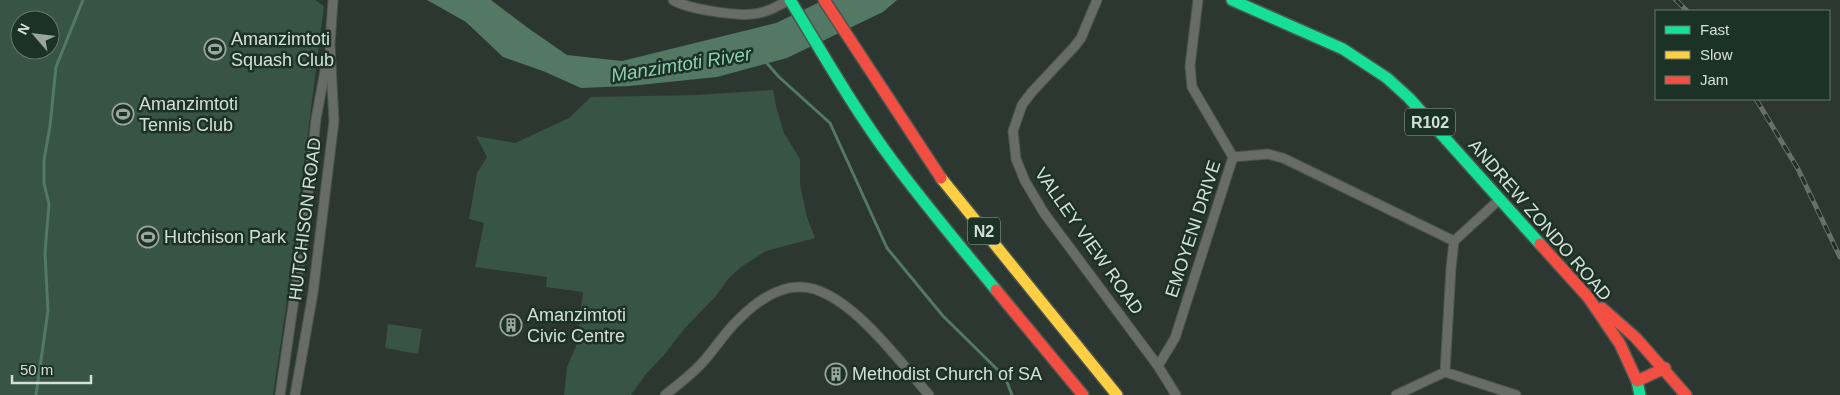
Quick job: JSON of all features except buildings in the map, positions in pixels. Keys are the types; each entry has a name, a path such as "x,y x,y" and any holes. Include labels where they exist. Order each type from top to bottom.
{"main road":[{"name":"N2","path":"789,0 875,136 914,190 1083,395"},
{"name":"N2","path":"824,0 933,168 1118,395"},
{"name":"ANDREW ZONDO ROAD","path":"1232,0 1252,4 1343,49 1388,78 1409,98 1588,297 1620,344 1640,395"},
{"path":"1588,297 1631,332 1665,368 1686,395"},
{"path":"1636,381 1665,368"}],"street":[{"name":"HUTCHISON ROAD","path":"295,395 313,293 334,121 330,45 332,0"},
{"path":"673,0 693,8 753,14 778,6 789,0"},
{"name":"VALLEY VIEW ROAD","path":"1098,0 1081,38 1022,105 1013,131 1014,149 1020,171 1044,213 1158,366 1176,395"},
{"path":"1198,0 1190,66 1192,87 1233,157"},
{"name":"HUTCHISON ROAD","path":"280,395 303,238 316,119 330,45"},
{"name":"EMOYENI DRIVE","path":"1158,366 1175,338 1233,157 1268,154 1283,158 1454,241"},
{"path":"1446,372 1454,241 1500,199"},
{"path":"665,395 703,362 738,320 752,307 767,296 800,287 812,288 836,299 851,310 891,351 929,395"},
{"path":"1402,394 1446,372 1516,395"}],"shaded area":[{"name":"Hutchison Park","path":"0,0 315,0 324,6 273,395 0,395"},
{"path":"773,90 784,133 800,159 800,184 807,217 815,238 766,251 741,267 685,328 631,395 564,395 567,367 577,344 583,292 546,287 547,277 475,267 484,223 469,219 477,173 487,157 476,136 515,143 569,118 591,97 696,95"},
{"path":"388,324 422,329 418,354 385,348"}],"water":[{"name":"Manzimtoti River","path":"427,0 491,0 567,55 622,61 776,23 824,0 897,0 883,12 787,58 717,77 630,86 581,88 543,71 503,57 466,22"}],"waterway":[{"path":"36,395 48,311 45,253 49,204 44,183 44,160 50,126 56,67 83,0"},
{"path":"765,61 779,77 830,123 887,248 943,316 1005,377 1012,395"}],"railway":[{"path":"1676,0 1686,10"},
{"path":"1757,100 1798,169 1840,257"}],"traffic: fast":[{"path":"790,0 878,141 917,193 996,290"},
{"path":"1232,0 1343,49 1387,78 1409,98 1540,244"},
{"path":"1637,381 1640,395"}],"traffic: slow":[{"path":"941,178 1117,395"}],"traffic: jam":[{"path":"824,0 941,178"},
{"path":"1540,244 1588,297 1620,344 1637,381 1665,368"},
{"path":"996,290 1083,395"},
{"path":"1602,308 1636,338 1686,395"}],"place":[{"name":"Amanzimtoti Squash Club","path":"215,49"},
{"name":"Amanzimtoti Tennis Club","path":"123,114"},
{"name":"Hutchison Park","path":"148,237"},
{"name":"Amanzimtoti Civic Centre","path":"511,325"},
{"name":"Methodist Church of SA","path":"836,374"}]}
